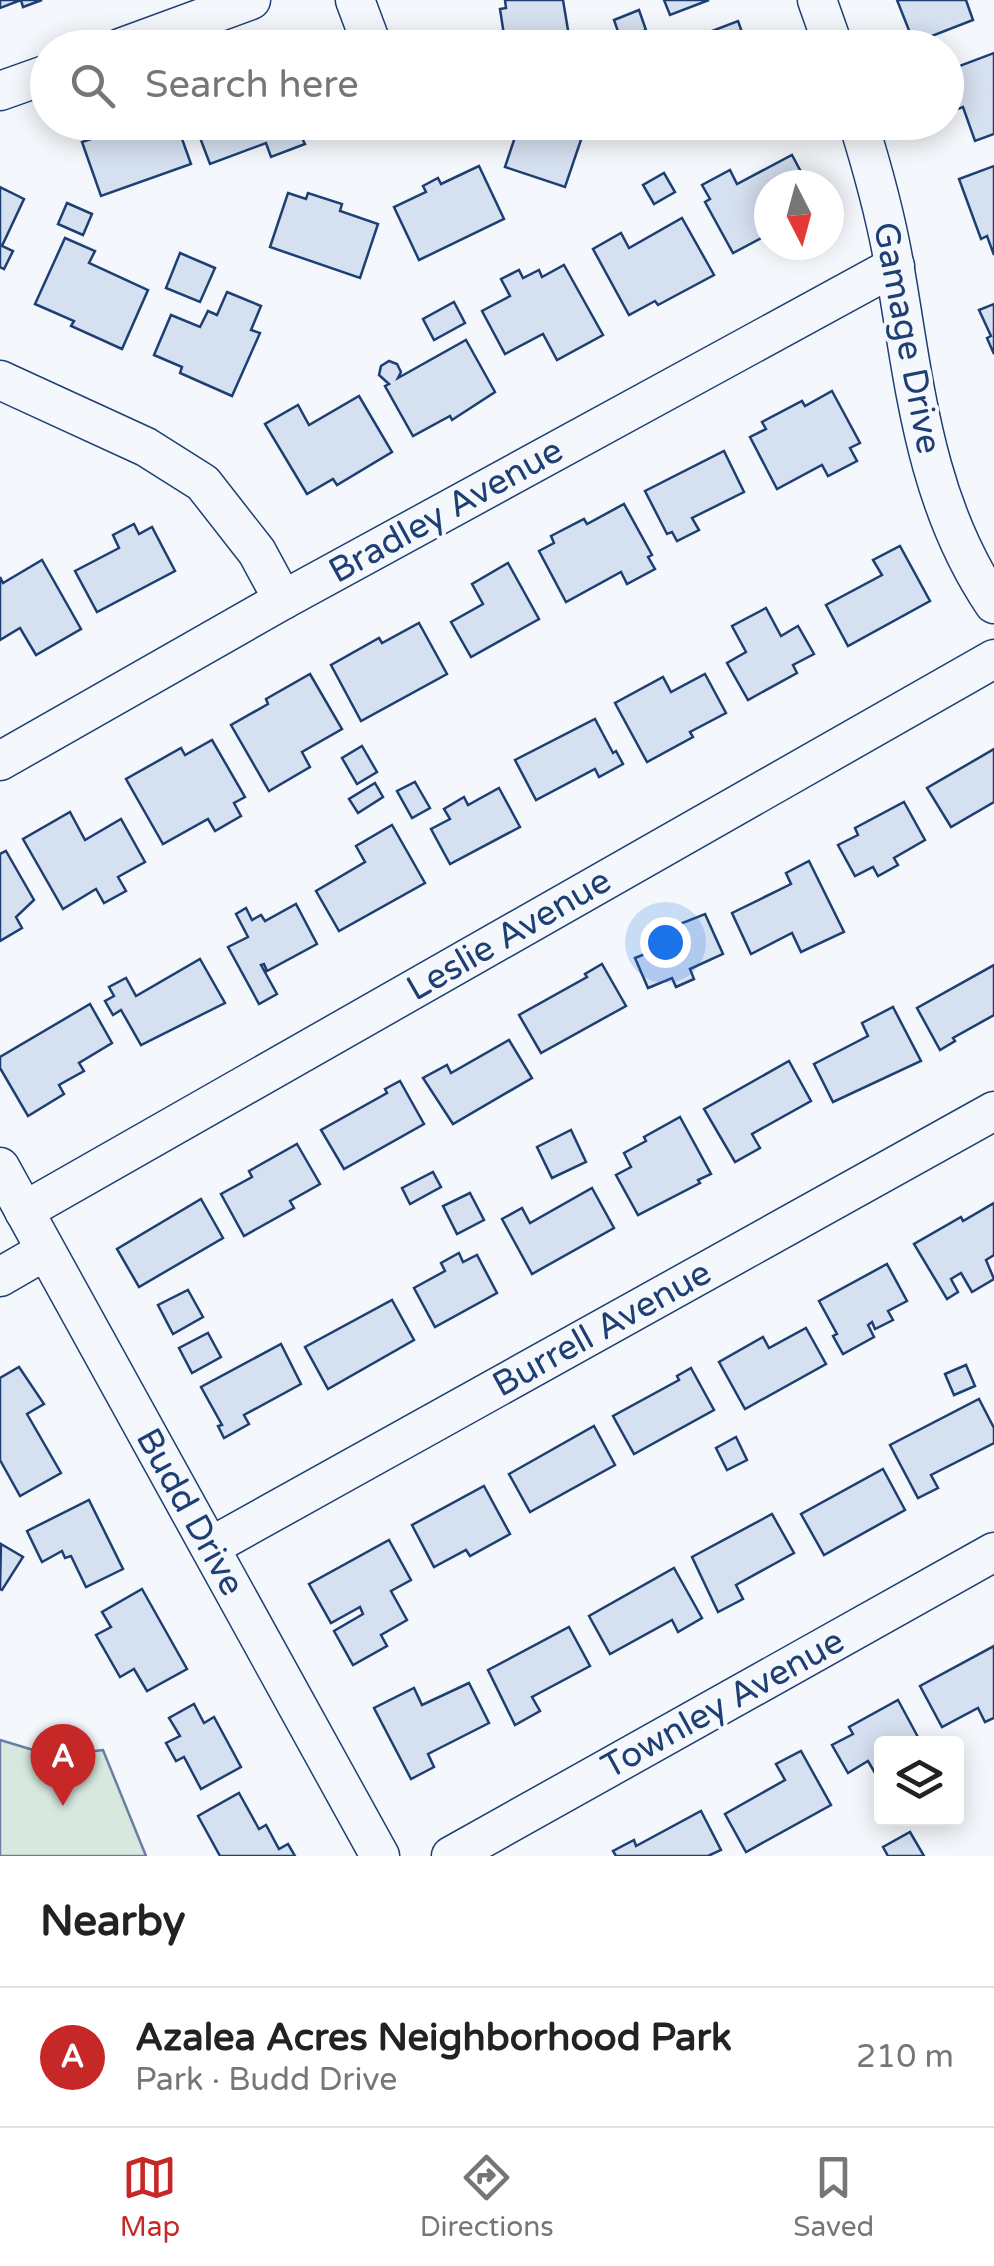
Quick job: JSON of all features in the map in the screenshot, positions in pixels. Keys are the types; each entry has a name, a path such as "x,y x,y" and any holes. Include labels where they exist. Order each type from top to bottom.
{"street":[{"path":"170,30 252,0"},
{"path":"355,0 366,30"},
{"path":"818,0 828,30"},
{"path":"0,91 30,80"},
{"name":"Gamage Drive","path":"863,140 895,266 918,416 930,464 957,534 994,604"},
{"name":"Bradley Avenue","path":"0,761 283,600 895,266"},
{"path":"0,380 146,447 203,483 257,552 283,600"},
{"name":"Leslie Avenue","path":"24,1211 994,659"},
{"name":"Burrell Avenue","path":"210,1547 994,1112"},
{"name":"Budd Drive","path":"0,1167 380,1856"},
{"path":"0,1277 46,1251"},
{"name":"Townley Avenue","path":"452,1856 994,1552"}],"shaded area":[{"path":"0,1740 53,1756 103,1750 146,1856 0,1856"}],"building":[{"path":"0,0 21,0 0,8"},
{"path":"21,0 42,0 23,7"},
{"path":"505,0 563,0 568,30 503,30 500,9 506,8"},
{"path":"664,0 709,0 670,15"},
{"path":"897,0 966,0 973,20 947,30 909,30"},
{"path":"639,10 646,30 618,30 614,20"},
{"path":"738,21 741,30 714,30"},
{"path":"994,53 994,134 975,141 964,110 964,64"},
{"path":"182,140 191,164 101,196 82,142"},
{"path":"201,140 303,140 305,144 271,157 266,143 210,164"},
{"path":"514,140 581,140 565,187 505,167"},
{"path":"792,155 800,170 764,170"},
{"path":"479,166 504,219 419,260 394,207 426,192 423,186 438,178 441,184"},
{"path":"994,166 994,255 987,236 981,239 959,179"},
{"path":"730,170 737,184 754,175 754,242 733,253 705,202 710,199 702,185"},
{"path":"664,173 675,192 654,204 643,185"},
{"path":"0,187 24,199 2,246 13,251 4,269 0,267"},
{"path":"288,193 306,199 308,193 342,204 340,211 378,224 360,278 270,247"},
{"path":"67,203 92,214 83,235 58,224"},
{"path":"682,218 714,275 658,305 655,301 629,315 593,249 621,233 629,248"},
{"path":"65,238 95,251 89,263 148,290 122,349 71,326 74,321 35,304"},
{"path":"180,253 215,268 200,302 166,288"},
{"path":"564,265 603,335 557,360 543,334 505,354 482,311 510,296 501,279 519,270 523,278 539,270 542,277"},
{"path":"227,292 261,306 251,330 260,333 232,396 180,373 182,367 154,355 171,315 200,327 208,311 217,315"},
{"path":"454,302 465,323 434,340 423,319"},
{"path":"994,304 994,354 979,310"},
{"path":"466,340 495,392 452,420 450,416 413,436 385,386 389,384 379,375 381,366 389,361 397,364 401,372 398,378"},
{"path":"832,391 860,443 850,448 857,461 828,476 822,465 777,489 750,437 766,429 762,422 802,401 805,406"},
{"path":"359,396 392,452 337,485 333,479 307,494 265,424 298,405 309,425"},
{"path":"724,451 744,492 692,518 699,530 677,541 672,532 667,534 645,491"},
{"path":"624,504 652,555 648,557 655,569 627,584 621,572 566,602 539,551 554,543 551,536 584,519 587,524"},
{"path":"134,524 139,534 152,527 175,571 97,612 75,571 119,548 113,535"},
{"path":"900,546 930,601 848,646 826,605 882,575 873,560"},
{"path":"42,560 81,629 36,655 20,628 0,640 0,577 3,583"},
{"path":"508,563 539,619 471,657 451,622 483,604 472,584"},
{"path":"766,608 781,636 798,626 814,654 793,665 797,673 748,700 727,663 746,652 732,626"},
{"path":"419,623 447,674 361,721 331,665 379,638 382,643"},
{"path":"310,674 342,729 302,752 310,767 269,791 231,725"},
{"path":"705,674 726,713 690,732 693,737 647,762 615,703 663,677 671,692"},
{"path":"595,719 623,764 599,777 595,769 536,800 515,760"},
{"path":"212,740 245,797 234,803 241,816 215,831 208,819 163,844 126,779 181,748 185,755"},
{"path":"362,746 377,772 357,784 342,758"},
{"path":"994,749 994,802 951,827 927,788"},
{"path":"415,782 430,808 412,818 397,791"},
{"path":"375,783 383,797 358,813 349,799"},
{"path":"499,788 520,827 450,864 431,829 450,819 444,809 464,797 468,805"},
{"path":"904,802 925,840 894,858 898,865 878,876 873,867 855,876 838,845 858,835 855,828"},
{"path":"70,812 85,840 121,819 145,862 118,877 126,891 104,903 96,889 63,909 23,839"},
{"path":"392,825 425,883 339,931 316,891 365,862 356,846"},
{"path":"6,851 34,900 16,917 22,928 0,941 0,854"},
{"path":"809,861 844,932 801,952 792,933 751,954 732,913 791,884 786,873"},
{"path":"296,904 317,944 267,971 261,965 277,994 259,1004 228,947 248,937 236,914 246,908 252,920 261,915 265,921"},
{"path":"705,914 723,954 690,969 694,979 676,987 672,978 648,988 635,958 655,950 652,935"},
{"path":"200,959 225,1003 141,1045 121,1010 113,1015 105,1001 114,996 109,987 126,978 136,996"},
{"path":"602,964 626,1006 541,1053 519,1015 587,977 585,974"},
{"path":"994,965 994,1015 940,1050 917,1008"},
{"path":"90,1004 112,1043 79,1063 84,1071 59,1085 64,1094 28,1116 0,1068 0,1057"},
{"path":"893,1007 921,1061 833,1102 814,1064 868,1036 862,1023"},
{"path":"509,1040 532,1078 453,1124 423,1078 447,1065 451,1073"},
{"path":"789,1061 811,1101 752,1134 760,1148 735,1162 704,1109"},
{"path":"400,1081 424,1124 344,1169 321,1130 387,1093 385,1089"},
{"path":"680,1117 711,1174 638,1215 616,1175 631,1167 624,1153"},
{"path":"571,1130 586,1162 552,1178 537,1147"},
{"path":"297,1144 320,1184 290,1201 294,1208 244,1236 221,1194 252,1177 249,1171"},
{"path":"433,1172 441,1187 410,1204 402,1188"},
{"path":"592,1188 614,1228 532,1274 502,1219 522,1208 530,1223"},
{"path":"470,1193 484,1220 457,1234 443,1206"},
{"path":"201,1199 223,1238 139,1287 117,1249"},
{"path":"994,1203 994,1255 986,1260 994,1279 972,1292 961,1273 951,1279 958,1292 947,1299 914,1244"},
{"path":"459,1253 463,1262 477,1255 497,1293 435,1327 414,1288 445,1271 441,1263"},
{"path":"887,1264 907,1301 888,1311 893,1320 875,1329 872,1322 868,1325 874,1337 843,1354 819,1301"},
{"path":"188,1290 203,1317 173,1334 158,1305"},
{"path":"392,1300 414,1340 328,1389 305,1347"},
{"path":"806,1328 826,1364 745,1409 719,1362 763,1337 769,1348"},
{"path":"208,1333 221,1357 192,1373 179,1348"},
{"path":"281,1344 301,1384 244,1415 249,1424 224,1438 218,1426 222,1425 201,1387"},
{"path":"966,1365 975,1386 954,1395 945,1374"},
{"path":"19,1367 44,1404 27,1414 61,1473 20,1496 0,1460 0,1378"},
{"path":"691,1368 714,1410 634,1454 613,1416 679,1380 677,1376"},
{"path":"979,1399 994,1428 994,1443 931,1475 938,1488 918,1498 890,1445"},
{"path":"594,1426 615,1465 530,1512 509,1474"},
{"path":"736,1437 747,1460 727,1470 716,1448"},
{"path":"883,1469 905,1510 824,1555 801,1514"},
{"path":"484,1486 510,1534 470,1556 466,1550 434,1567 412,1525"},
{"path":"89,1500 123,1569 86,1587 71,1556 65,1558 62,1551 42,1562 27,1531"},
{"path":"772,1514 794,1553 736,1585 743,1599 718,1612 692,1557"},
{"path":"389,1540 411,1580 391,1591 407,1620 381,1635 387,1646 353,1665 334,1631 363,1614 360,1607 331,1623 309,1584"},
{"path":"1,1544 23,1557 2,1590 0,1589"},
{"path":"674,1568 702,1618 678,1632 672,1620 610,1654 589,1616"},
{"path":"142,1589 187,1669 147,1691 134,1669 120,1677 96,1635 111,1627 102,1612"},
{"path":"569,1627 590,1666 532,1697 540,1711 515,1725 488,1670"},
{"path":"994,1646 994,1718 985,1722 978,1708 942,1727 920,1686"},
{"path":"469,1683 489,1723 428,1754 434,1767 411,1779 374,1708 414,1688 422,1705"},
{"path":"898,1700 917,1736 874,1736 874,1771 868,1761 848,1773 832,1745 853,1734 849,1727"},
{"path":"194,1704 204,1723 214,1717 241,1767 201,1789 184,1757 176,1761 166,1743 180,1736 169,1718"},
{"path":"801,1751 831,1805 746,1852 725,1814 785,1780 776,1764"},
{"path":"239,1793 259,1829 266,1825 279,1849 288,1844 295,1856 220,1856 198,1816"},
{"path":"701,1811 721,1850 708,1856 616,1856 613,1851 634,1840 636,1846"},
{"path":"910,1832 924,1856 888,1856 883,1847"}],"place":[{"name":"Azalea Acres Neighborhood Park","path":"63,1806"}]}
